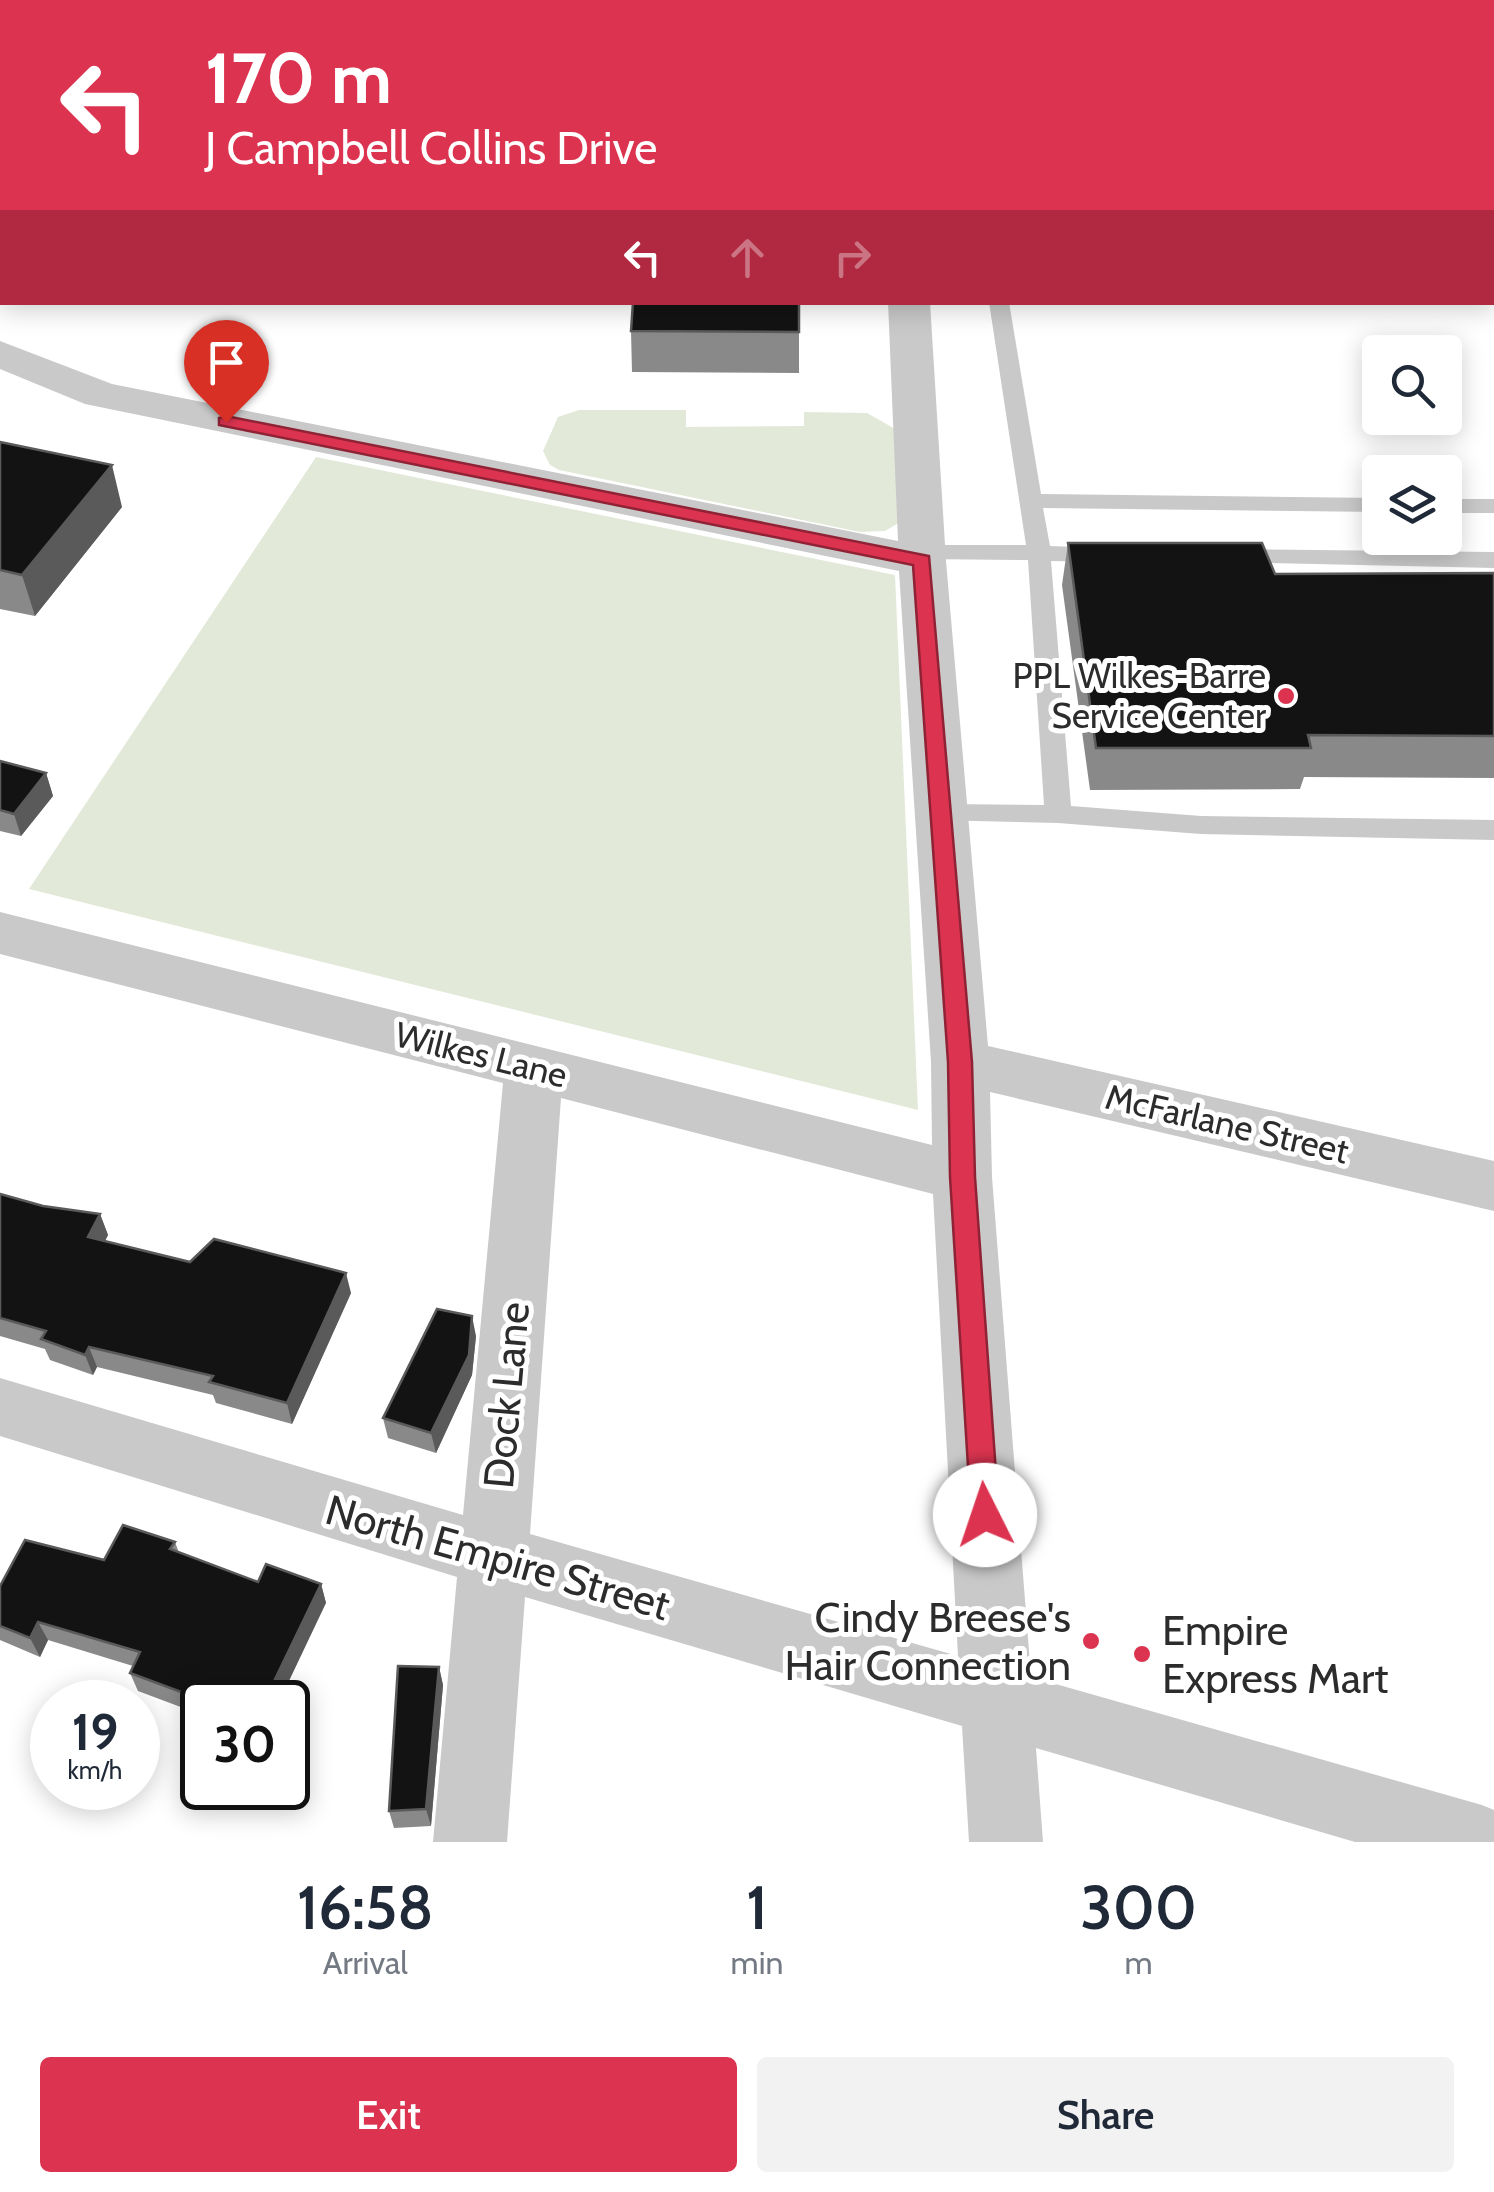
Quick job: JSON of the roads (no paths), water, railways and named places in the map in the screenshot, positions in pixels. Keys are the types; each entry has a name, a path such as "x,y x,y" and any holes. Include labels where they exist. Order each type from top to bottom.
{"street":[{"path":"909,305 922,556 960,1062 962,1177 1006,1842"},
{"path":"0,354 100,395 922,556"},
{"name":"Wilkes Lane","path":"0,933 962,1177"},
{"name":"McFarlane Street","path":"960,1062 1494,1186"},
{"name":"Dock Lane","path":"470,1842 534,1068"},
{"name":"North Empire Street","path":"0,1408 493,1556 1482,1842"}],"lane":[{"path":"1000,305 1039,553 1058,814"},
{"path":"1031,502 1362,505"},
{"path":"1462,506 1494,506"},
{"path":"922,556 1126,555"},
{"path":"1201,556 1494,560"},
{"path":"941,813 1058,814 1202,825 1494,830"}],"place":[{"name":"PPL Wilkes-Barre Service Center","path":"1286,696"},
{"name":"Cindy Breese's Hair Connection","path":"1091,1641"},
{"name":"Empire Express Mart","path":"1142,1654"}]}
